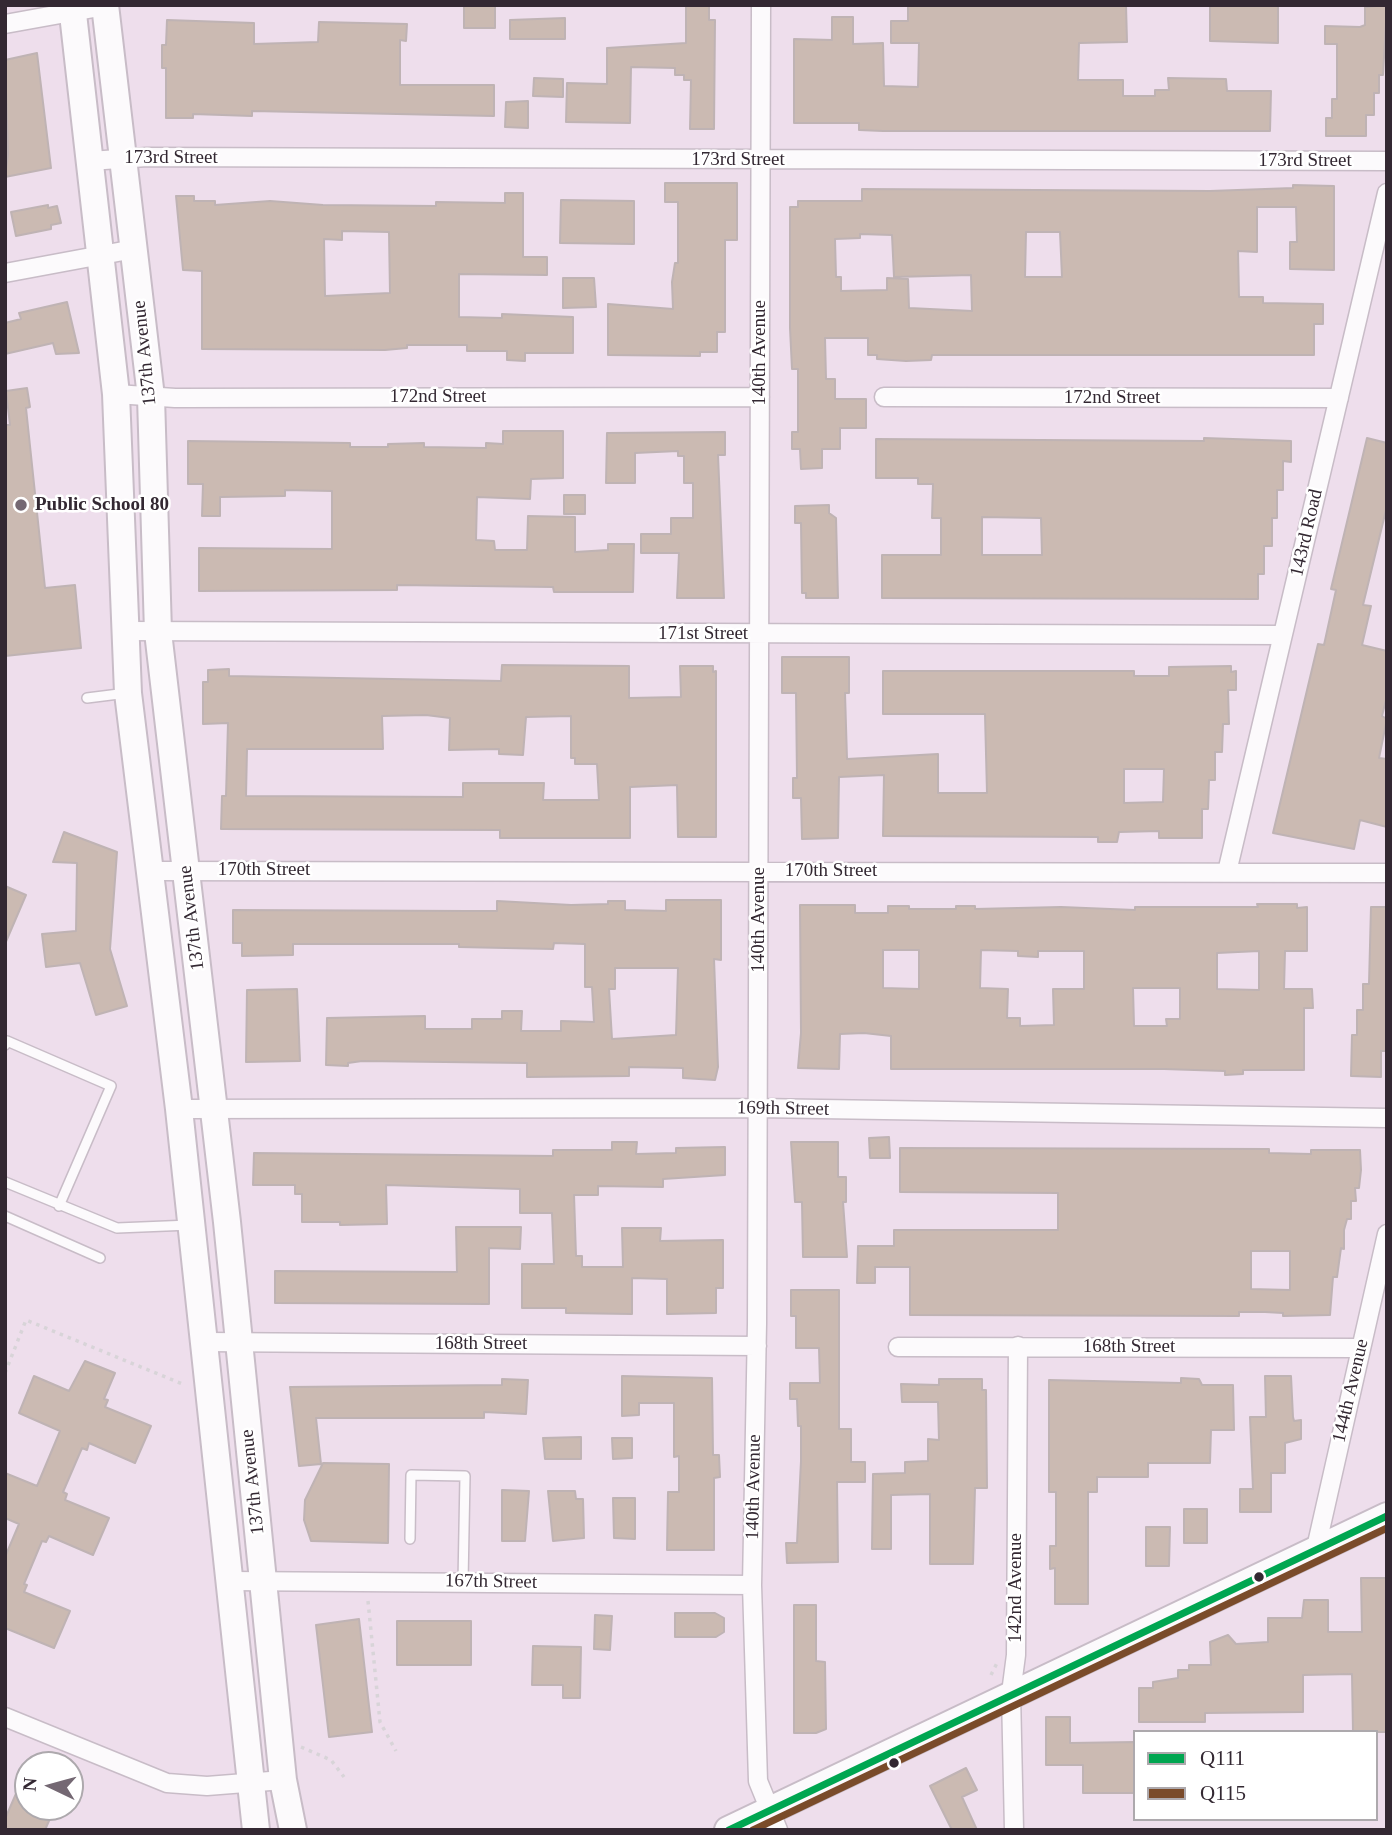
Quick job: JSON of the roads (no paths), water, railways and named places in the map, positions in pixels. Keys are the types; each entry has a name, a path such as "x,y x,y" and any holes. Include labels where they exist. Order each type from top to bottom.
{"street":[{"name":"140th Avenue","path":"761,5 757,1346 752,1585 758,1781 774,1820"},
{"path":"5,24 73,8 105,6"},
{"name":"137th Avenue","path":"105,6 150,397 158,632 214,1108 283,1780 293,1830"},
{"name":"137th Avenue","path":"73,8 116,394 128,693 180,1109 256,1830"},
{"name":"173rd Street","path":"90,161 123,157 1387,161"},
{"name":"143rd Road","path":"1227,872 1387,193"},
{"path":"5,273 134,249"},
{"name":"172nd Street","path":"116,394 150,397 760,397"},
{"name":"172nd Street","path":"884,397 1339,398"},
{"name":"171st Street","path":"124,631 1282,635"},
{"name":"170th Street","path":"150,871 1387,873"},
{"name":"169th Street","path":"180,1109 758,1108 1387,1118"},
{"name":"144th Avenue","path":"1316,1548 1387,1234"},
{"name":"168th Street","path":"205,1342 757,1346"},
{"name":"168th Street","path":"898,1346 1360,1348"},
{"name":"142nd Avenue","path":"1014,1830 1011,1693 1016,1655 1018,1346"},
{"path":"728,1830 774,1820 1011,1693 1387,1516"},
{"name":"167th Street","path":"230,1581 752,1585"},
{"path":"5,1717 167,1783 207,1786 283,1780"}],"lane":[{"path":"88,698 128,693"},
{"path":"5,1045 7,1041 111,1086 59,1206"},
{"path":"5,1182 117,1228 192,1224"},
{"path":"5,1216 100,1258"},
{"path":"410,1539 411,1475 465,1476 463,1582"}],"place":[{"name":"Public School 80","path":"21,505"}]}
